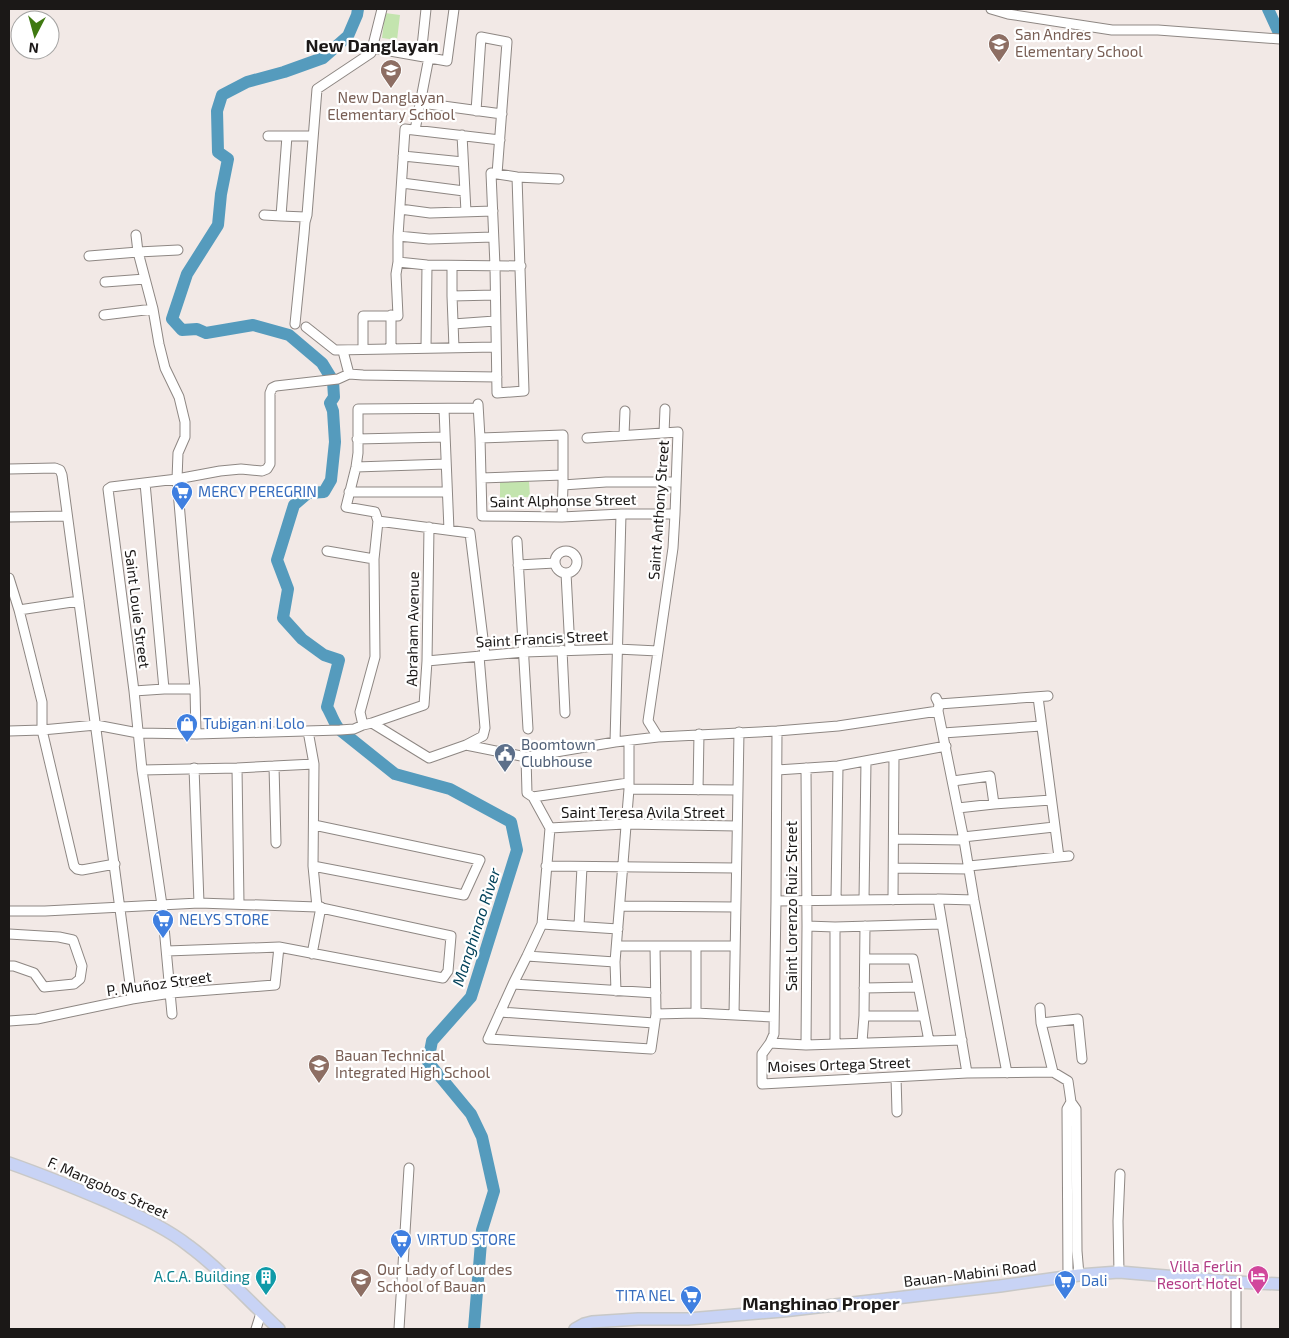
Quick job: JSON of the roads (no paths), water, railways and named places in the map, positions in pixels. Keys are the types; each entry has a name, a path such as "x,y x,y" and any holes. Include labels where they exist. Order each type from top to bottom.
{"main road":[{"name":"F. Mangobos Street","path":"9,1163 51,1177 127,1210 172,1234 190,1246 216,1269 279,1329"},
{"name":"Bauan-Mabini Road","path":"575,1329 592,1322 638,1319 688,1319 783,1311 1119,1272 1280,1284"}],"street":[{"path":"295,324 305,217 307,215 317,89 371,53 382,9"},
{"path":"415,130 421,103 425,57 426,9"},
{"path":"373,48 447,61 454,9"},
{"path":"992,9 1008,14 1112,30 1158,30 1277,39"},
{"path":"476,111 481,37 507,42 497,174"},
{"path":"421,103 502,114"},
{"path":"363,348 363,316 398,316 396,274 405,129 500,140"},
{"path":"462,135 466,212"},
{"path":"268,136 313,136"},
{"path":"282,216 287,136"},
{"path":"403,156 463,162"},
{"path":"518,177 524,391 497,394 491,173 518,177 559,179"},
{"path":"402,183 464,191"},
{"path":"400,209 430,213 493,211"},
{"path":"264,215 305,217"},
{"path":"136,234 138,252 153,309 159,344 166,368 179,397 185,422 185,437 178,453 177,479 196,734"},
{"path":"398,236 429,239 493,237"},
{"path":"89,256 178,250"},
{"path":"398,262 427,266 521,266"},
{"path":"426,348 427,266"},
{"path":"452,266 454,348"},
{"path":"105,282 146,279"},
{"path":"452,296 495,295"},
{"path":"104,315 153,309"},
{"path":"391,315 391,349"},
{"path":"453,324 495,321"},
{"path":"306,327 335,350 496,347"},
{"path":"343,350 349,374"},
{"path":"164,688 145,483 220,471 241,469 262,471 268,469 270,464 270,393 272,388 276,386 338,379 349,374 497,376"},
{"path":"378,521 470,533 482,655 485,728 483,736 466,745 429,758 367,724 360,712 375,657 374,559 378,521 375,512 346,507 358,453 358,409 444,409 478,406 481,478 676,482"},
{"path":"444,409 449,530"},
{"path":"664,433 665,409"},
{"path":"624,435 625,411"},
{"name":"Saint Anthony Street","path":"587,438 678,432 673,548 648,721 658,737"},
{"path":"480,438 563,435 562,517"},
{"path":"357,439 445,437"},
{"path":"356,467 446,464"},
{"path":"9,468 55,468 60,470 62,475 132,999"},
{"name":"Saint Alphonse Street","path":"481,478 482,516 562,517 675,514"},
{"name":"Saint Louie Street","path":"145,483 108,489 134,691 142,770 162,905 172,1014"},
{"path":"349,492 447,492"},
{"path":"615,742 620,514"},
{"path":"9,517 67,516"},
{"name":"Abraham Avenue","path":"367,724 424,705 427,661 429,527"},
{"path":"517,540 528,729"},
{"path":"327,551 374,559"},
{"path":"561,552 574,554 577,561 574,569 566,573 558,570 555,563 556,558 561,552"},
{"path":"518,565 555,563"},
{"path":"565,713 566,573"},
{"path":"9,578 42,702 42,730 74,866 82,870 115,864"},
{"path":"19,610 79,601"},
{"name":"Saint Francis Street","path":"427,661 482,655 566,650 618,649 658,651"},
{"path":"134,691 164,688 194,689"},
{"path":"466,745 526,757 658,737 838,726 938,704 1043,697 1041,726 1059,857"},
{"path":"938,704 1007,1073"},
{"path":"9,731 96,725 138,733 308,732 354,729 367,724"},
{"path":"943,733 1041,726"},
{"name":"Moises Ortega Street","path":"777,731 774,1034 762,1054 762,1084 967,1074 1053,1072"},
{"path":"308,732 314,764 313,866 319,907 312,954"},
{"path":"734,1015 739,732"},
{"path":"698,790 699,734"},
{"path":"616,991 615,962 628,786 629,741"},
{"path":"777,770 838,766 946,746"},
{"path":"894,756 894,900"},
{"path":"526,757 527,793 533,797 550,828 542,924 488,1039 651,1049 655,1018 656,946"},
{"path":"864,900 866,761"},
{"path":"142,770 314,764"},
{"path":"274,766 276,843"},
{"path":"836,900 838,766"},
{"path":"194,768 199,903"},
{"path":"237,768 239,904"},
{"name":"Saint Lorenzo Ruiz Street","path":"806,768 806,1045"},
{"path":"953,781 990,776 994,804"},
{"path":"533,797 628,786 737,790"},
{"path":"958,808 1051,800"},
{"name":"Saint Teresa Avila Street","path":"550,828 625,824 737,826"},
{"path":"313,866 464,895 480,860 314,825"},
{"path":"894,840 964,838 1054,827"},
{"path":"894,868 969,867 1069,856"},
{"path":"546,866 736,868"},
{"path":"579,926 582,867"},
{"path":"938,899 967,1074"},
{"path":"776,901 974,900"},
{"path":"9,911 45,911 199,903 319,907 451,936 448,971 443,978 279,947 167,951"},
{"path":"620,906 735,907"},
{"path":"542,924 618,929"},
{"path":"807,926 941,924"},
{"path":"862,1042 865,926"},
{"path":"835,927 835,1043"},
{"path":"9,934 59,937 73,940 82,966 80,979 74,984 44,987 34,973 9,966"},
{"path":"617,946 735,946"},
{"path":"696,946 696,1013"},
{"name":"P. Muñoz Street","path":"9,1021 37,1019 132,999 275,986 279,947"},
{"path":"528,956 615,962"},
{"path":"865,960 913,960 929,1041"},
{"path":"513,984 656,993"},
{"path":"864,988 918,987"},
{"path":"1040,1008 1041,1023 1053,1072 1068,1081 1071,1102 1067,1109 1073,1276"},
{"path":"500,1012 655,1018 696,1013 773,1017"},
{"path":"864,1016 924,1016"},
{"path":"1041,1023 1078,1019 1082,1059"},
{"path":"770,1043 806,1045 962,1040"},
{"path":"896,1077 897,1112"},
{"path":"399,1329 409,1168"},
{"path":"1119,1272 1118,1221 1120,1174"},
{"path":"1236,1282 1236,1329"},
{"path":"256,1329 261,1313"}],"waterway":[{"name":"Manghinao River","path":"358,9 348,36 323,58 284,72 247,82 222,95 217,111 218,152 228,159 221,194 218,225 187,274 172,319 182,330 197,329 206,333 253,325 289,335 322,363 333,381 334,397 330,403 333,411 335,442 331,480 324,492 308,493 294,505 277,560 288,589 283,618 302,639 324,655 339,660 327,707 340,730 395,774 450,789 511,822 517,850 471,997 432,1041 428,1062 471,1114 482,1137 494,1191 482,1230 474,1329"},
{"path":"1268,9 1280,35"}],"place":[{"name":"San Andres Elementary School","path":"999,63"},
{"name":"New Danglayan Elementary School","path":"391,89"},
{"name":"MERCY PEREGRIN","path":"182,511"},
{"name":"Tubigan ni Lolo","path":"187,743"},
{"name":"Boomtown Clubhouse","path":"505,773"},
{"name":"NELYS STORE","path":"163,939"},
{"name":"Bauan Technical Integrated High School","path":"319,1084"},
{"name":"VIRTUD STORE","path":"401,1259"},
{"name":"Villa Ferlin Resort Hotel","path":"1258,1295"},
{"name":"A.C.A. Building","path":"266,1296"},
{"name":"Our Lady of Lourdes School of Bauan","path":"361,1298"},
{"name":"Dali","path":"1065,1300"},
{"name":"TITA NEL","path":"691,1315"}],"district":[{"name":"New Danglayan","path":"372,46"},
{"name":"Manghinao Proper","path":"821,1304"}]}
